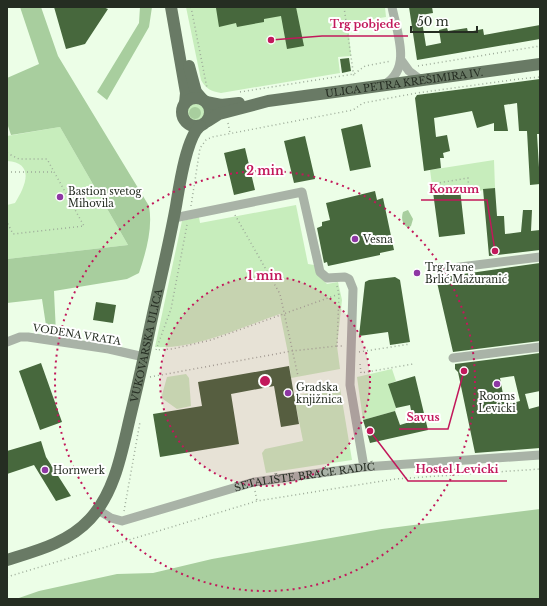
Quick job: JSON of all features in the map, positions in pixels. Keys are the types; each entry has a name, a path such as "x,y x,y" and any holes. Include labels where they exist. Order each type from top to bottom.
{"main road":[{"path":"172,7 186,93 185,103 181,110 183,119 190,126 204,124 210,111 206,98 196,92 192,80 180,7"},
{"name":"ULICA PETRA KREŠIMIRA IV.","path":"206,98 221,105 268,101 383,85 422,86 540,64"},
{"path":"185,103 193,98 206,98"},
{"name":"ULICA PETRA KREŠIMIRA IV.","path":"204,124 219,114 268,101"},
{"name":"VUKOVARSKA ULICA","path":"98,510 116,474 144,357 174,218 181,176 184,132 183,119"},
{"name":"VUKOVARSKA ULICA","path":"181,176 192,138 204,124"},
{"path":"7,560 65,539 77,532 98,510"}],"street":[{"path":"383,85 398,73 401,58 392,7"},
{"path":"401,58 409,71 422,86"},
{"path":"174,218 302,192 315,259 320,272 327,278 345,277 352,283 354,297 350,385 364,468"},
{"path":"444,269 540,257"},
{"name":"VODENA VRATA","path":"7,342 20,337 28,337 109,349 144,357"},
{"path":"454,358 540,347"},
{"name":"ŠETALIŠTE BRAĆE RADIĆ","path":"122,521 254,482 364,468 540,455"},
{"path":"98,510 111,518 122,521"}],"path":[{"path":"191,7 207,87 206,98"},
{"path":"344,7 356,89"},
{"path":"416,66 418,67 540,46"},
{"path":"238,93 354,74 365,66 385,63 401,58"},
{"path":"190,210 200,148 206,140 212,137 353,110 363,103 422,86 540,77"},
{"path":"228,122 230,133"},
{"path":"7,153 19,159 47,159 84,226 13,234 7,222"},
{"path":"7,172 54,172"},
{"path":"432,184 468,178 469,194"},
{"path":"232,206 236,216 280,294 298,376"},
{"path":"188,218 171,310 156,350 172,349 211,340 339,294"},
{"path":"359,352 410,344"},
{"path":"150,373 150,377 292,351 337,346"},
{"path":"122,521 140,422"},
{"path":"7,577 257,501 395,479 540,469"}],"shaded area":[{"path":"20,7 41,7 58,56 149,206 150,214 148,240 139,273 127,279 54,291 56,333 47,332 42,299 7,303 7,259 128,245 60,127 11,135 7,123 7,78 39,64"},
{"path":"140,7 152,7 149,27 107,100 97,92 139,23"},
{"path":"186,7 385,7 386,17 348,23 351,56 338,57 340,73 221,93 209,89 201,80"},
{"path":"192,103 200,103 205,108 203,119 200,121 192,121 187,116 187,108"},
{"path":"195,107 199,109 201,113 199,117 195,119 191,117 189,113 191,109"},
{"name":"Bastion svetog Mihovila","path":"60,127 128,245 7,259 7,205 15,203 25,183 26,177 22,166 7,161 7,136"},
{"path":"494,160 495,188 460,194 459,189 433,192 430,170"},
{"path":"296,205 308,264 314,265 327,284 338,282 342,300 337,346 340,369 291,378 288,353 280,314 203,341 171,347 155,347 182,221 199,217 200,223"},
{"path":"408,210 413,219 411,226 408,228 402,221 402,216 403,212"},
{"path":"392,369 396,381 389,384 396,408 395,411 363,420 357,377"},
{"path":"186,374 189,378 191,406 177,409 163,399 162,395 167,377"},
{"path":"340,388 352,460 266,473 262,453 265,449 303,441 294,396"},
{"path":"540,509 540,599 16,599 39,591 117,574 153,573 212,559 382,529"}],"building":[{"path":"54,7 103,7 108,9 85,44 66,49"},
{"path":"296,7 304,46 287,49 281,16 264,19 264,22 237,27 236,23 219,27 216,8"},
{"path":"409,7 432,7 433,13 421,15 426,46 441,43 439,30 447,28 448,31 467,28 468,32 483,29 484,35 540,25 540,39 417,60"},
{"path":"349,58 351,71 342,73 340,59"},
{"path":"540,79 540,134 537,134 540,184 530,185 527,131 519,131 517,103 504,105 508,131 494,131 494,123 477,128 472,111 434,118 436,137 447,135 450,151 443,153 444,158 440,158 441,168 424,171 415,98 417,95"},
{"path":"362,124 371,167 350,171 341,129"},
{"path":"305,136 315,179 294,183 284,141"},
{"path":"245,148 255,190 234,195 224,153"},
{"path":"495,188 497,216 504,216 505,234 521,232 523,210 532,210 531,231 540,230 540,250 489,256 483,189"},
{"path":"460,189 465,234 439,237 433,192"},
{"name":"Vesna","path":"375,191 377,200 383,198 394,250 380,253 380,255 328,266 327,262 324,263 317,228 322,226 322,222 330,220 326,203"},
{"path":"540,263 540,341 453,352 436,278"},
{"path":"395,277 400,280 410,342 390,345 388,332 359,336 365,282 369,280"},
{"path":"96,302 116,305 113,323 93,320"},
{"path":"540,353 540,391 525,394 529,409 540,406 540,448 475,453 455,364","holes":["514,376 520,401 505,405 500,378"]},
{"path":"41,363 62,422 40,430 19,371"},
{"path":"289,366 299,424 281,427 274,386 231,394 239,444 160,457 153,414 202,406 198,382"},
{"path":"415,376 428,430 370,443 363,420 395,411 400,425 413,421 410,405 396,408 388,384"},
{"name":"Hornwerk","path":"41,441 46,457 71,496 56,501 34,465 7,474 7,451"}],"place":[{"name":"Trg pobjede","path":"271,40"},
{"name":"Bastion svetog Mihovila","path":"60,197"},
{"name":"Vesna","path":"355,239"},
{"name":"Konzum","path":"495,251"},
{"name":"Trg Ivane Brlić Mažuranić","path":"417,273"},
{"name":"Savus","path":"464,371"},
{"name":"Rooms Levicki","path":"497,384"},
{"name":"Gradska knjižnica","path":"288,393"},
{"name":"Hostel Levicki","path":"370,431"},
{"name":"Hornwerk","path":"45,470"}]}
